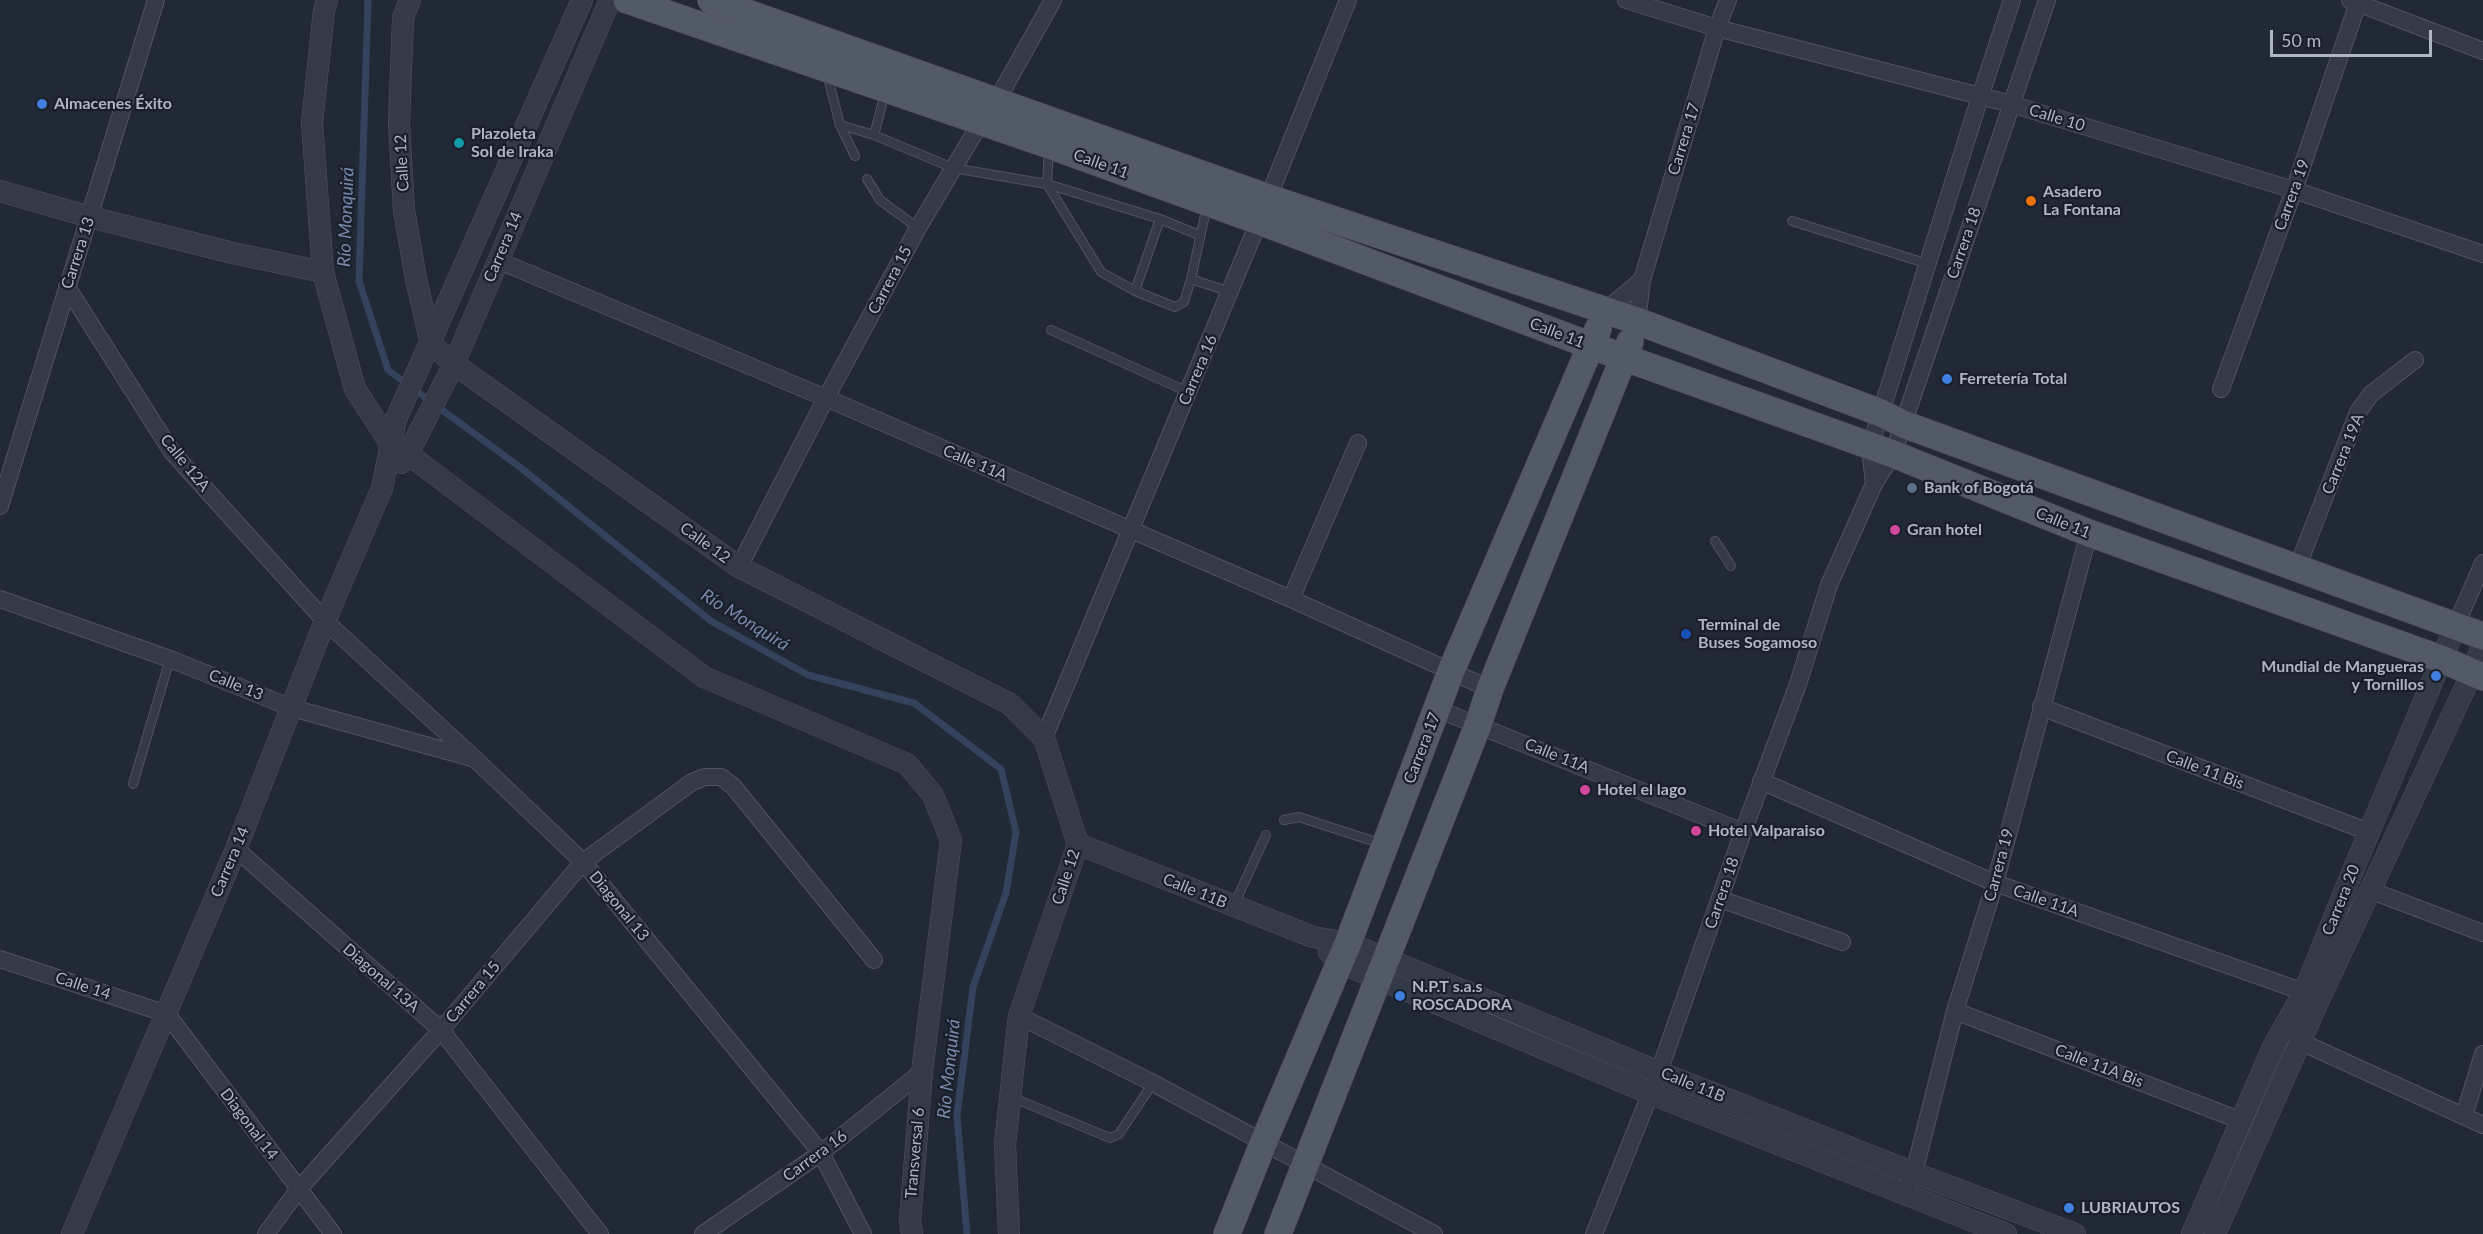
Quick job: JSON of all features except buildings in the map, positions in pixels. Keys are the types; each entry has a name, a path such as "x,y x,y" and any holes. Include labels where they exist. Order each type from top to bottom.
{"main road":[{"name":"Calle 11","path":"627,0 886,89 989,112 1049,145 1208,203 1264,209 1592,346 1881,451 2089,533 2441,659 2477,675"},
{"name":"Calle 11","path":"711,0 989,112 1264,209 1637,321 1892,419 2483,636"},
{"name":"Carrera 17","path":"1227,1234 1344,952 1451,671 1592,346 1605,311"},
{"name":"Carrera 17","path":"1278,1234 1383,969 1490,688 1637,321"}],"street":[{"name":"Carrera 13","path":"0,506 156,0"},
{"path":"327,0 312,123 323,272 355,389 390,443 413,445 704,677 907,764 933,795 951,840 922,1072"},
{"name":"Calle 12","path":"410,0 403,18 400,111 404,210 416,279 431,344 449,371 740,567 1010,704 1044,738 1078,844 1019,1016 1005,1144 1009,1234"},
{"name":"Carrera 14","path":"382,488 396,419 582,0"},
{"name":"Carrera 14","path":"72,1234 236,849 325,621 382,488 413,445 449,371 610,0"},
{"name":"Carrera 15","path":"740,567 826,398 918,228 989,112 1053,0"},
{"name":"Carrera 16","path":"1044,738 1230,292 1348,0"},
{"name":"Calle 10","path":"1626,0 1717,28 2011,104 2294,190 2483,254"},
{"name":"Carrera 17","path":"1637,321 1642,280 1717,28 1728,0"},
{"name":"Carrera 18","path":"1874,484 1881,451 1892,419 1928,264 2012,0"},
{"name":"Carrera 18","path":"1594,1234 1659,1072 1761,781 1798,684 1829,585 1874,484 1881,451 1892,419 2011,104 2047,0"},
{"path":"2356,1 2483,51"},
{"name":"Carrera 19","path":"2221,389 2294,190 2356,1"},
{"path":"0,190 90,217 233,253 323,272"},
{"name":"Calle 11A","path":"497,260 826,398 1291,599 1490,688"},
{"name":"Carrera 17","path":"1605,311 1642,280"},
{"name":"Calle 12A","path":"67,287 172,452 325,621"},
{"name":"Carrera 19A","path":"2297,568 2358,412 2371,394 2415,360"},
{"path":"1291,599 1358,443"},
{"name":"Carrera 19","path":"1903,1194 1914,1173 1955,1011 1995,883 2089,533"},
{"name":"Carrera 20","path":"2192,1234 2274,1045 2304,992 2483,563"},
{"name":"Calle 13","path":"0,599 170,659 292,708 475,759"},
{"name":"Diagonal 13","path":"325,621 583,862 821,1154 863,1234"},
{"name":"Carrera 20","path":"2215,1234 2301,1042 2477,675 2483,644"},
{"name":"Calle 11 Bis","path":"2041,708 2369,832"},
{"name":"Calle 11A","path":"1437,709 1743,832"},
{"name":"Carrera 15","path":"266,1234 298,1190 441,1030 583,862 692,782 705,777 722,777 733,786 874,960"},
{"name":"Calle 11A","path":"1761,781 1995,883 2304,992"},
{"name":"Calle 11B","path":"1078,844 1313,937 1649,1093 2006,1234"},
{"name":"Diagonal 13A","path":"236,849 441,1030 600,1234"},
{"path":"2372,891 2483,933"},
{"path":"1720,899 1842,942"},
{"name":"Calle 14","path":"0,959 167,1014"},
{"name":"Calle 11B","path":"1383,969 1659,1072 2075,1234"},
{"name":"Calle 11A Bis","path":"1955,1011 2242,1121"},
{"name":"Diagonal 14","path":"167,1014 333,1234"},
{"path":"1019,1016 1264,1141 1434,1234"},
{"path":"2301,1042 2483,1125"},
{"path":"2464,1116 2483,1054"},
{"name":"Carrera 16","path":"703,1234 821,1154 922,1072"},
{"name":"Transversal 6","path":"912,1234 910,1212 922,1072"}],"lane":[{"path":"826,68 840,125 855,156"},
{"path":"874,135 886,89"},
{"path":"840,125 874,135 953,168 1047,184 1160,219 1200,235"},
{"path":"1049,145 1047,184 1101,272 1135,291 1175,308 1185,302 1208,203"},
{"path":"867,179 880,200 918,228"},
{"path":"1135,291 1160,219"},
{"path":"1792,221 1928,264"},
{"path":"1191,279 1230,292"},
{"path":"1051,330 1188,392"},
{"path":"1715,542 1731,566"},
{"path":"133,784 170,659"},
{"path":"1284,820 1299,817 1385,845"},
{"path":"1233,906 1266,835"},
{"path":"1011,1097 1110,1138 1119,1134 1153,1083"}],"waterway":[{"name":"Río Monquirá","path":"368,0 359,281 388,370 521,468 711,621 808,675 914,703 1001,769 1016,832 1006,893 973,987 957,1116 967,1234"}],"place":[{"name":"Almacenes Éxito","path":"42,104"},
{"name":"Plazoleta Sol de Iraka","path":"459,143"},
{"name":"Asadero La Fontana","path":"2031,201"},
{"name":"Ferretería Total","path":"1947,379"},
{"name":"Bank of Bogotá","path":"1912,488"},
{"name":"Gran hotel","path":"1895,530"},
{"name":"Terminal de Buses Sogamoso","path":"1686,634"},
{"name":"Mundial de Mangueras y Tornillos","path":"2436,676"},
{"name":"Hotel el lago","path":"1585,790"},
{"name":"Hotel Valparaiso","path":"1696,831"},
{"name":"N.P.T s.a.s ROSCADORA","path":"1400,996"},
{"name":"LUBRIAUTOS","path":"2069,1208"}]}
